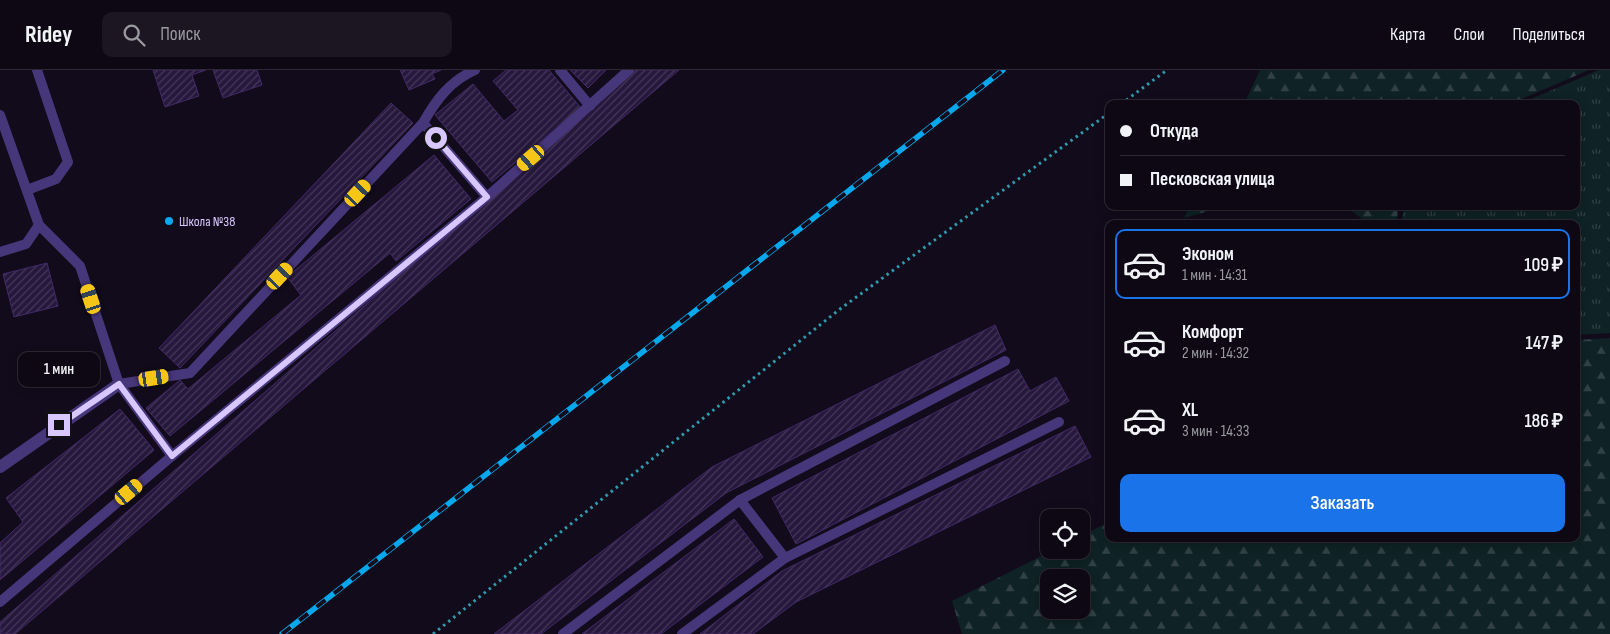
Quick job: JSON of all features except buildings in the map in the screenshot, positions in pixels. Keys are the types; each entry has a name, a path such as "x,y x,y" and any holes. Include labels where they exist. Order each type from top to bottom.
{"street":[{"path":"0,467 119,384"}],"lane":[{"path":"27,190 56,179 68,162 37,70"},
{"path":"119,384 190,373 423,123 437,98 460,76 475,70"},
{"path":"560,70 590,106"},
{"path":"0,602 172,456 487,197 629,70"},
{"path":"0,115 39,225 80,266 119,384 172,456"},
{"path":"423,123 487,197"},
{"path":"0,252 26,244 39,225"},
{"path":"563,634 740,500 1004,361"},
{"path":"682,634 784,558 1059,422"},
{"path":"740,500 784,558"}],"path":[{"path":"1126,100 1167,70"},
{"path":"433,634 840,309 1105,115"}],"green space":[{"path":"1260,70 1589,70 1519,100 1246,100"},
{"path":"1599,70 1610,70 1610,333 1580,335 1580,220 1402,220 1403,210 1580,210 1580,100 1528,100"},
{"path":"1188,210 1212,210 1184,218"},
{"path":"1350,210 1398,210 1397,220 1364,220"},
{"path":"1610,338 1610,634 962,634 952,601 1040,557 1040,559 1090,559 1090,532 1105,524 1105,542 1580,542 1580,340"}],"railway":[{"path":"282,634 1003,70"}],"place":[{"name":"Школа №38","path":"169,221"}],"route":[{"path":"59,425 119,384 172,456 487,197 436,138"}]}
